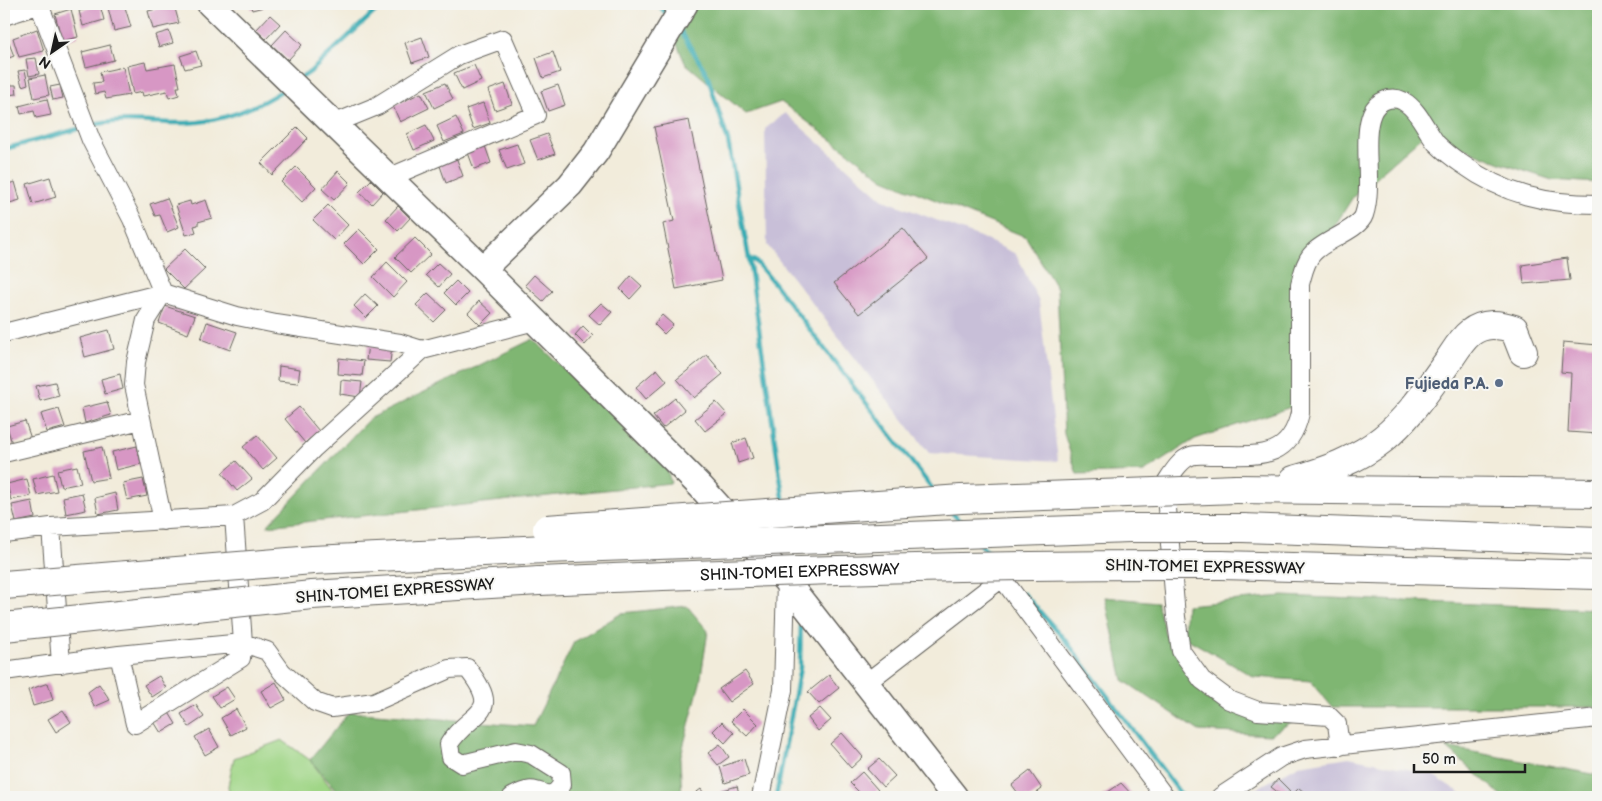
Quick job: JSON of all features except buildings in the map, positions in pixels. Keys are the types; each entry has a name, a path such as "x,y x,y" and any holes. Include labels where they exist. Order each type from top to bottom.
{"highway":[{"path":"1263,488 1323,472 1360,455 1383,439 1405,418 1470,332 1487,324 1502,325 1514,329 1523,352"},
{"path":"547,539 961,499 1263,488 1598,493"},
{"name":"SHIN-TOMEI EXPRESSWAY","path":"4,585 313,560 432,554 547,539 1130,528 1242,528 1598,541"},
{"name":"SHIN-TOMEI EXPRESSWAY","path":"4,627 312,595 539,581 914,568 1221,565 1598,575"}],"street":[{"path":"4,16 40,4 91,140 132,218 163,293"},
{"path":"210,4 483,269 701,487 786,581 955,797"},
{"path":"483,269 570,184 596,152 683,7"},
{"path":"333,124 377,106 459,55 503,39 536,115 388,178"},
{"path":"1340,746 1337,724 1329,716 1258,711 1229,700 1202,680 1181,651 1176,618 1165,484 1175,470 1190,456 1272,452 1286,444 1296,430 1300,413 1300,284 1306,265 1313,253 1363,218 1368,202 1369,130 1371,114 1377,105 1388,98 1402,100 1411,107 1444,151 1484,180 1506,190 1530,197 1575,204 1598,204"},
{"path":"163,293 146,320 136,362 134,385 163,521"},
{"path":"4,332 163,293 247,318 400,343 422,350"},
{"path":"4,533 51,527 234,516 262,501 314,448 422,350 535,321"},
{"path":"4,453 141,420"},
{"path":"120,655 135,724 242,658 243,643 234,516"},
{"path":"51,527 61,664"},
{"path":"866,682 1002,578 1165,797"},
{"path":"761,797 784,690 786,581"},
{"path":"4,671 120,655 243,643 267,651 282,672 315,702 332,708 374,702 449,669 467,668 481,686 484,701 479,715 454,735 449,744 452,758 462,764 516,752 531,754 561,773 562,785 555,793 547,795 536,790 525,789 512,797"},
{"path":"1220,797 1280,757 1305,749 1598,718"}],"shaded area":[{"path":"785,113 884,200 980,237 1016,254 1039,302 1058,461 929,453 767,245 765,129"},
{"path":"1349,757 1431,774 1467,797 1241,797 1299,765"}],"green space":[{"path":"660,4 1598,4 1598,183 1552,180 1503,164 1426,133 1353,197 1294,290 1294,406 1195,439 1144,472 1077,474 1064,434 1057,289 1026,237 884,179 781,102 746,114 685,63"},
{"path":"533,339 666,466 671,483 267,526 369,419"},
{"path":"1282,596 1598,609 1598,707 1332,707 1311,681 1254,677 1184,637 1186,605"},
{"path":"1105,597 1157,602 1166,637 1206,699 1265,719 1293,721 1270,735 1199,731 1123,680"},
{"path":"687,606 708,631 700,683 680,759 682,797 342,797 310,760 349,712 533,726 574,642 622,613"},
{"path":"282,740 310,760 338,797 230,797 228,786 234,758"},
{"path":"1446,747 1598,775 1598,797 1503,797"}],"waterway":[{"path":"299,79 310,72 383,4"},
{"path":"658,4 668,16"},
{"path":"680,30 707,74 728,141 749,259 784,504"},
{"path":"90,126 114,122 186,123 212,120 251,108 286,88"},
{"path":"4,149 82,128"},
{"path":"749,259 755,261 773,282 935,492"},
{"path":"949,509 962,524"},
{"path":"979,543 991,556"},
{"path":"1024,594 1067,642 1183,797"},
{"path":"776,797 800,668 801,616"}],"place":[{"name":"Fujieda P.A.","path":"1499,383"}]}
